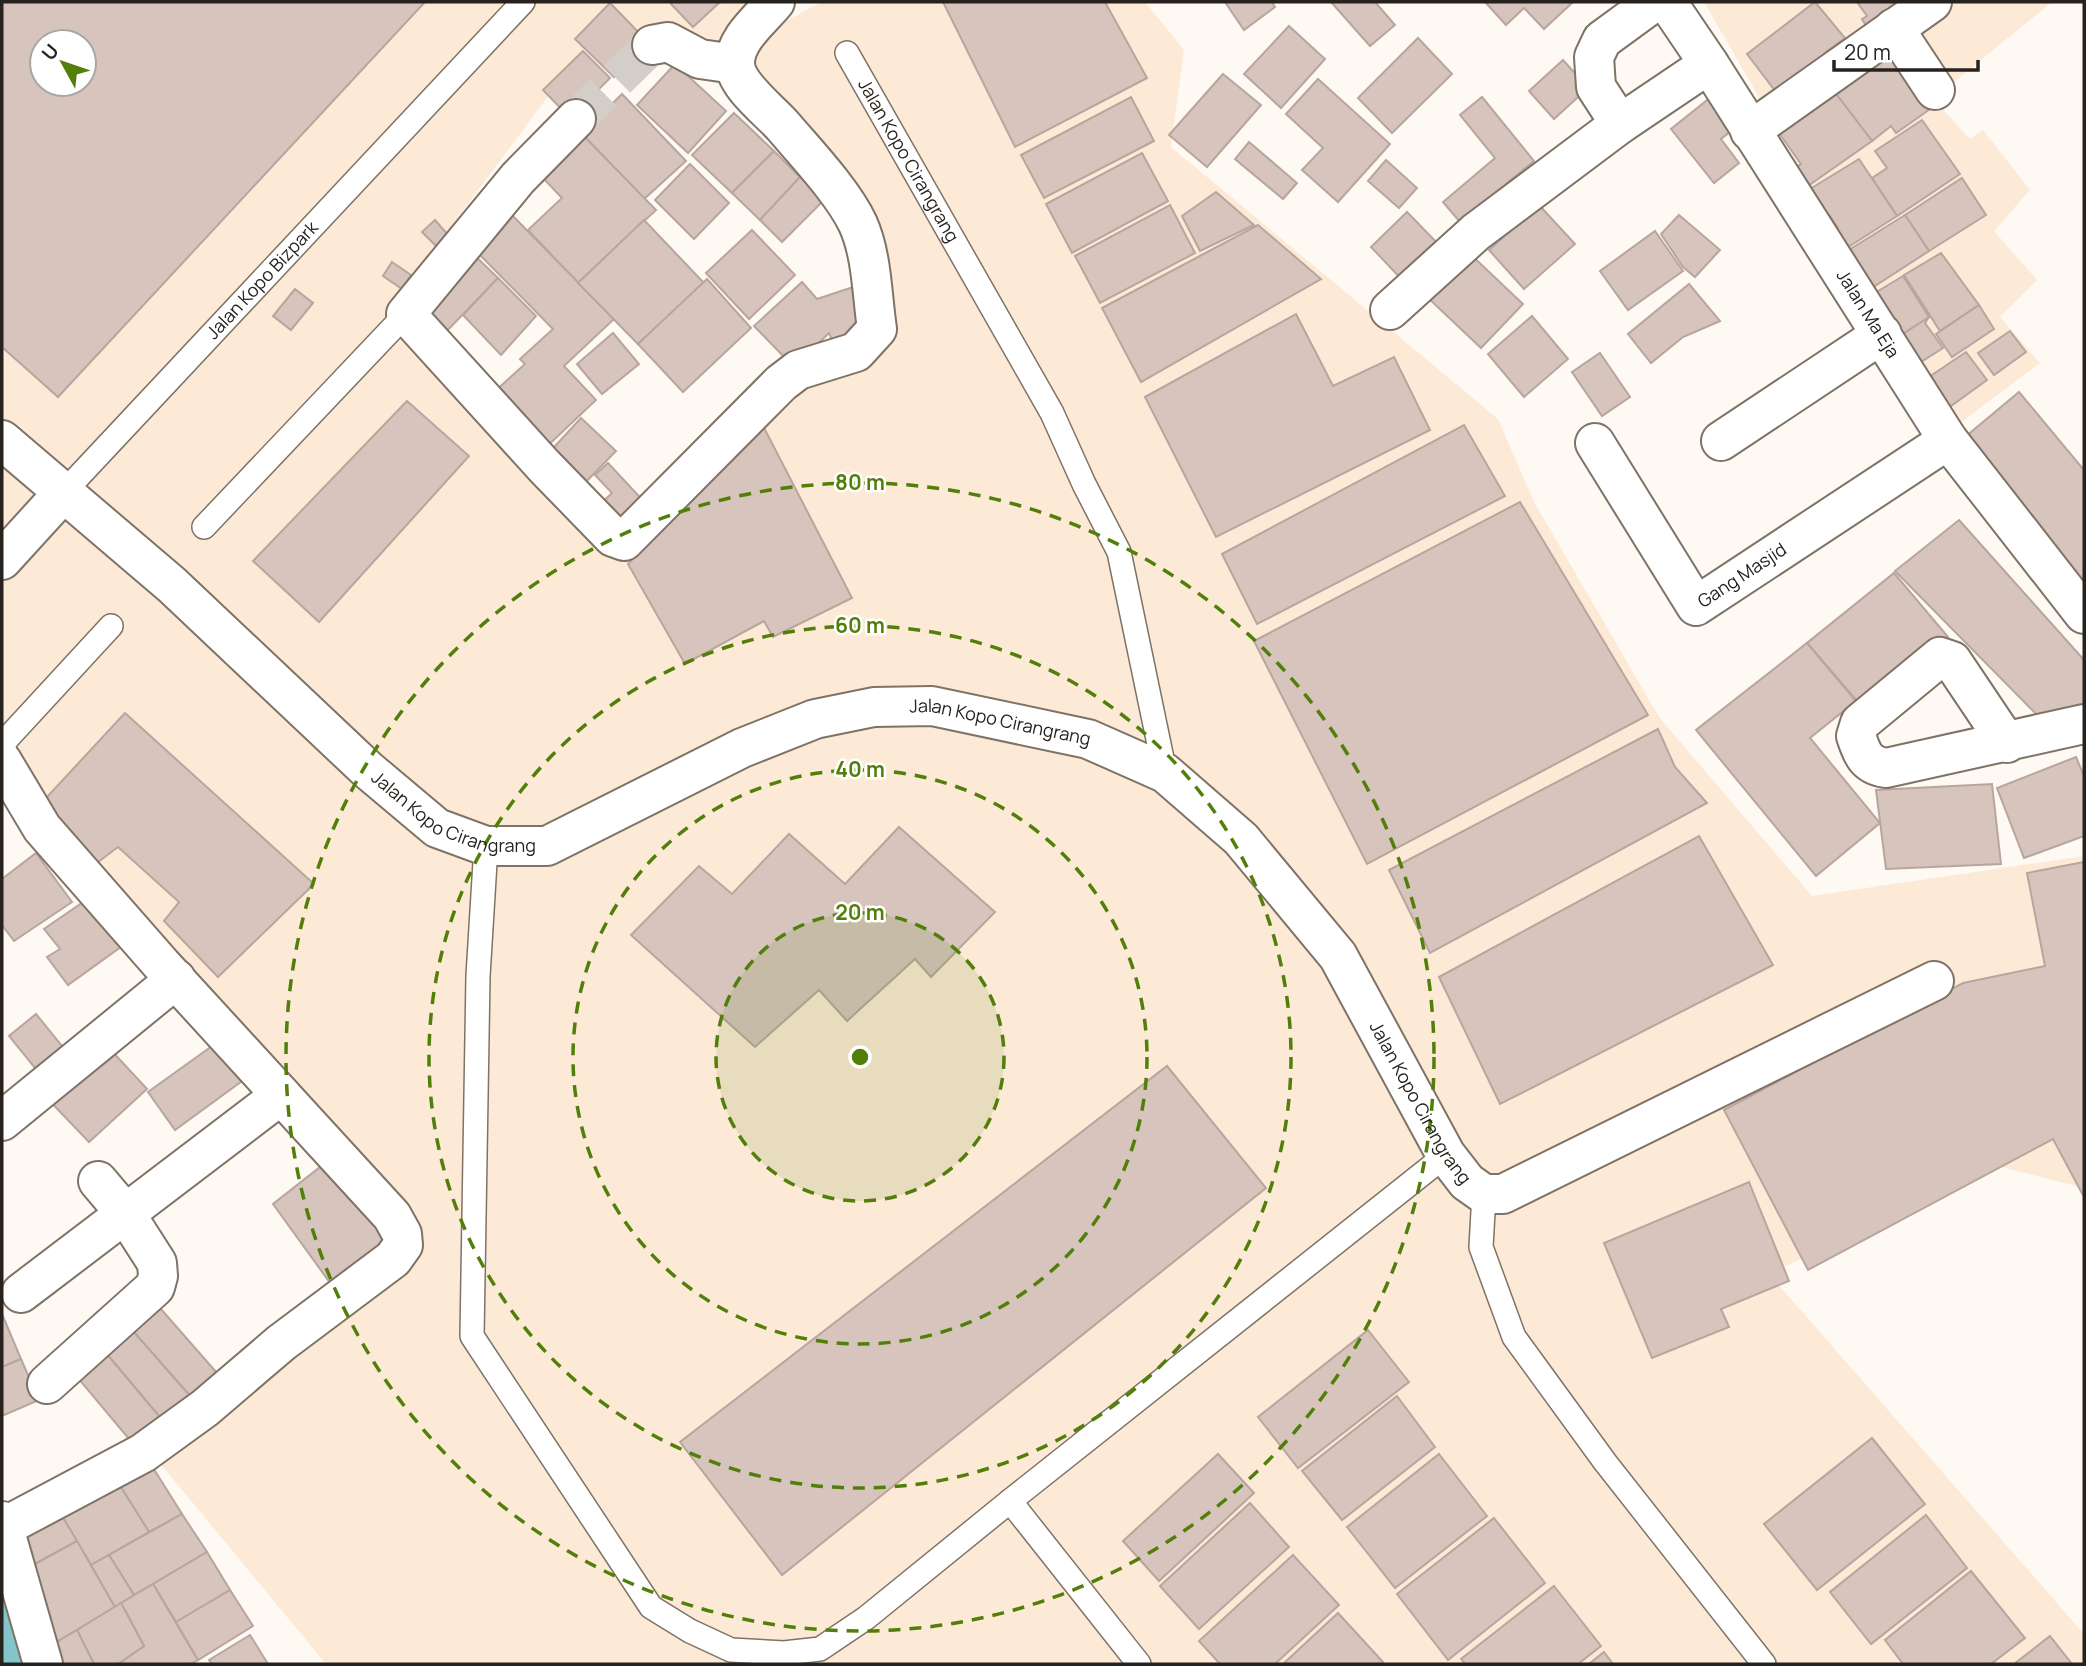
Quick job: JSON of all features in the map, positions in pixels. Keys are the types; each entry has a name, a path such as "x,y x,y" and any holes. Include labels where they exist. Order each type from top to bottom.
{"street":[{"path":"576,118 518,178 405,314 544,466 613,537 624,541 781,383 797,370 856,352 877,329 865,248 858,225 847,205 738,76 738,53 775,2"},
{"path":"1620,124 1597,87 1594,57 1602,40 1654,2"},
{"name":"Jalan Ma Eja","path":"1667,2 1948,440 2084,614"},
{"path":"1750,131 1932,2"},
{"path":"1894,28 1935,90"},
{"path":"652,45 668,42 700,59 738,53"},
{"path":"1390,310 1476,232 1620,124 1709,64"},
{"path":"1721,441 1882,334"},
{"name":"Jalan Kopo Cirangrang","path":"2,440 172,585 368,770 437,828 486,846 547,846 742,747 815,719 874,707 932,706 1087,739 1165,773 1241,839 1338,957 1446,1156 1467,1182 1484,1194"},
{"name":"Gang Masjid","path":"1595,443 1696,606 1948,440"},
{"name":"Jalan Kopo Bizpark","path":"2,560 64,492"},
{"path":"2007,743 2084,724"},
{"path":"2,761 42,828 392,1216 402,1234 403,1245 393,1258 281,1343 205,1408 151,1448 3,1524 43,1664"},
{"path":"2,1121 176,979"},
{"path":"1484,1194 1503,1194 1934,981"},
{"path":"20,1293 281,1095"},
{"path":"47,1384 155,1287 158,1276 156,1263 125,1213 98,1181"}],"lane":[{"name":"Jalan Kopo Bizpark","path":"64,492 523,2"},
{"name":"Jalan Kopo Cirangrang","path":"847,53 1052,413 1119,552 1165,773"},
{"path":"204,527 405,314"},
{"path":"2,761 5,741 111,626"},
{"path":"486,846 478,976 472,1336 651,1607 690,1632 731,1650 784,1653 820,1649 866,1618 1446,1156"},
{"name":"Jalan Kopo Cirangrang","path":"1484,1194 1481,1247 1514,1337 1605,1462 1763,1664"},
{"path":"1010,1501 1139,1664"}],"shaded area":[{"path":"2,2 770,2 722,54 605,20 394,303 629,540 880,320 848,237 772,140 740,75 776,26 822,2 1145,2 1184,50 1171,147 1498,419 1534,502 1659,717 1812,896 2084,856 2084,1188 1998,1166 1769,1274 2084,1634 2084,1664 326,1664 149,1450 404,1238 2,745"},
{"path":"1704,2 2052,2 1933,99 1970,139 1983,130 2030,190 1994,231 2037,280 2000,317 2040,363 1951,430"}],"water":[{"path":"2,1573 31,1664 2,1664"}],"building":[{"path":"2,2 425,2 58,397 2,347"},
{"path":"720,2 693,27 671,4"},
{"path":"943,2 1105,2 1147,78 1015,147"},
{"path":"1225,2 1272,2 1275,7 1244,30"},
{"path":"1331,2 1375,2 1395,25 1370,46"},
{"path":"1485,2 1573,2 1544,29 1524,8 1506,25"},
{"path":"1815,2 1845,38 1826,52 1836,66 1776,92 1747,54"},
{"path":"1857,2 1894,2 1905,18 1874,38 1862,19 1867,16"},
{"path":"610,3 649,43 614,77 575,39"},
{"path":"1289,26 1325,59 1281,108 1244,74"},
{"path":"1418,38 1452,74 1392,133 1358,98"},
{"path":"1898,39 1933,107 1896,133 1891,126 1872,141 1830,86"},
{"path":"583,51 610,78 570,118 543,90"},
{"path":"1563,60 1588,88 1554,119 1529,91"},
{"path":"675,64 726,111 688,153 637,105"},
{"path":"1223,74 1261,105 1207,167 1169,135"},
{"path":"1318,79 1390,144 1338,202 1302,170 1323,148 1286,114"},
{"path":"1830,86 1872,141 1805,188 1792,170 1801,164 1774,126"},
{"path":"1716,93 1740,124 1721,139 1739,163 1714,183 1671,129"},
{"path":"622,94 686,161 644,199 582,134"},
{"path":"1131,97 1154,141 1044,198 1021,155"},
{"path":"1482,97 1534,161 1460,222 1443,202 1495,158 1460,115"},
{"path":"734,113 774,151 732,193 692,155"},
{"path":"1922,120 1960,174 1897,216 1872,178 1887,168 1875,151"},
{"path":"575,127 656,210 578,283 528,230 562,198 541,176"},
{"path":"1249,142 1297,183 1283,199 1235,159"},
{"path":"774,151 800,177 760,220 732,193"},
{"path":"1142,153 1168,201 1072,253 1046,204"},
{"path":"1859,159 1897,216 1842,251 1830,234 1838,228 1829,215 1822,220 1805,192"},
{"path":"1386,160 1417,188 1399,208 1368,181"},
{"path":"690,164 729,203 694,239 655,200"},
{"path":"800,177 824,200 782,242 760,220"},
{"path":"1962,178 1986,215 1929,251 1905,215"},
{"path":"1216,192 1254,225 1200,251 1182,216"},
{"path":"1170,205 1195,253 1100,303 1075,256"},
{"path":"1539,205 1575,244 1524,289 1489,250"},
{"path":"508,211 614,319 564,366 596,400 543,450 494,392 525,364 520,359 553,329 471,246"},
{"path":"1407,212 1444,250 1407,285 1371,247"},
{"path":"1679,215 1720,250 1695,277 1683,267 1661,234"},
{"path":"1905,215 1929,251 1867,291 1844,253"},
{"path":"435,220 449,236 437,247 422,232"},
{"path":"644,220 704,283 638,344 578,283"},
{"path":"1258,225 1321,279 1141,382 1102,308"},
{"path":"752,230 795,275 749,319 706,273"},
{"path":"1655,231 1683,271 1628,310 1600,271"},
{"path":"469,250 498,278 439,339 411,313"},
{"path":"1468,252 1523,304 1481,348 1426,296"},
{"path":"1941,253 1979,305 1940,331 1904,275"},
{"path":"392,262 411,275 402,289 383,276"},
{"path":"1903,276 1929,317 1896,339 1870,296"},
{"path":"498,278 536,316 501,355 463,315"},
{"path":"707,279 751,328 683,392 638,344"},
{"path":"802,282 817,299 856,286 872,331 833,343 829,333 794,367 754,326"},
{"path":"1689,284 1720,321 1683,337 1651,363 1628,334"},
{"path":"295,289 313,303 291,330 273,316"},
{"path":"1979,305 1994,329 1952,357 1936,334"},
{"path":"1296,314 1333,386 1394,357 1430,430 1216,537 1145,397"},
{"path":"1532,316 1568,359 1524,397 1488,354"},
{"path":"1929,317 1925,323 1943,348 1913,367 1895,339"},
{"path":"2010,331 2026,352 1994,375 1978,353"},
{"path":"613,333 639,364 602,394 577,364"},
{"path":"1966,352 1987,380 1944,411 1923,381"},
{"path":"1600,353 1630,397 1602,416 1572,372"},
{"path":"2019,392 2084,470 2084,582 1964,438"},
{"path":"407,401 469,456 319,622 253,561"},
{"path":"581,418 616,451 578,490 544,458"},
{"path":"761,422 852,598 773,637 764,621 685,664 628,564"},
{"path":"1464,425 1505,496 1257,624 1222,554"},
{"path":"608,463 649,507 622,533 597,507 612,493 595,475"},
{"path":"1520,502 1648,715 1367,864 1254,641"},
{"path":"1959,520 2084,660 2084,713 2045,723 1895,571"},
{"path":"1894,573 1948,637 1863,708 1807,643"},
{"path":"1807,643 1856,701 1810,738 1880,823 1816,876 1696,730"},
{"path":"125,713 314,884 218,977 164,921 179,902 118,847 89,869 34,811"},
{"path":"1658,729 1675,767 1707,803 1430,953 1389,870"},
{"path":"2076,757 2084,776 2084,836 2024,858 1997,788"},
{"path":"1992,784 2001,864 1886,869 1876,790"},
{"path":"899,827 995,912 931,977 915,959 847,1021 819,990 755,1047 631,935 699,866 732,894 789,834 845,884"},
{"path":"1699,836 1773,965 1500,1104 1439,977"},
{"path":"36,853 72,902 14,941 2,925 2,879"},
{"path":"2084,862 2084,1197 2053,1139 1808,1270 1724,1110 1963,983 2045,966 2027,873"},
{"path":"86,900 125,944 68,985 47,957 60,949 44,929"},
{"path":"36,1014 71,1057 44,1079 9,1036"},
{"path":"212,1046 242,1081 175,1130 148,1092"},
{"path":"109,1048 147,1089 89,1142 45,1096"},
{"path":"1167,1066 1266,1188 782,1575 680,1442"},
{"path":"329,1160 393,1245 333,1287 273,1204"},
{"path":"1749,1182 1789,1281 1721,1309 1729,1327 1652,1358 1604,1243"},
{"path":"160,1308 224,1381 197,1404 133,1331"},
{"path":"2,1314 21,1359 2,1367"},
{"path":"1368,1330 1409,1382 1298,1468 1258,1417"},
{"path":"133,1331 197,1404 169,1428 106,1353"},
{"path":"106,1353 169,1428 140,1452 77,1377"},
{"path":"21,1359 39,1400 2,1416 2,1367"},
{"path":"1397,1396 1435,1447 1342,1520 1302,1471"},
{"path":"1872,1438 1925,1504 1817,1590 1764,1524"},
{"path":"1218,1454 1254,1493 1159,1581 1123,1541"},
{"path":"1439,1454 1487,1516 1395,1588 1347,1527"},
{"path":"145,1455 182,1514 149,1532 112,1473"},
{"path":"112,1473 149,1532 91,1565 56,1506"},
{"path":"1250,1503 1289,1547 1199,1629 1160,1586"},
{"path":"56,1506 77,1541 22,1571 9,1532"},
{"path":"182,1514 207,1552 134,1595 109,1555"},
{"path":"1926,1515 1967,1568 1871,1644 1830,1592"},
{"path":"1494,1518 1545,1583 1448,1660 1397,1594"},
{"path":"77,1541 115,1607 50,1646 22,1571"},
{"path":"207,1552 230,1590 176,1622 153,1584"},
{"path":"109,1555 134,1595 115,1607 91,1565"},
{"path":"1293,1555 1339,1605 1275,1664 1220,1664 1199,1641"},
{"path":"1971,1571 2025,1638 1991,1664 1903,1664 1885,1640"},
{"path":"153,1584 198,1660 191,1664 118,1664 144,1646 121,1603"},
{"path":"1554,1586 1601,1646 1578,1664 1465,1664 1461,1659"},
{"path":"230,1590 253,1626 198,1660 176,1622"},
{"path":"121,1603 144,1646 118,1664 94,1664 77,1630"},
{"path":"1338,1613 1383,1662 1381,1664 1283,1664"},
{"path":"77,1630 94,1664 57,1664 50,1646"},
{"path":"250,1635 268,1664 212,1664 209,1660"},
{"path":"2050,1636 2072,1664 2014,1664"},
{"path":"1604,1652 1613,1664 1589,1664"}],"tunnel":[{"path":"576,119 652,45"}]}
